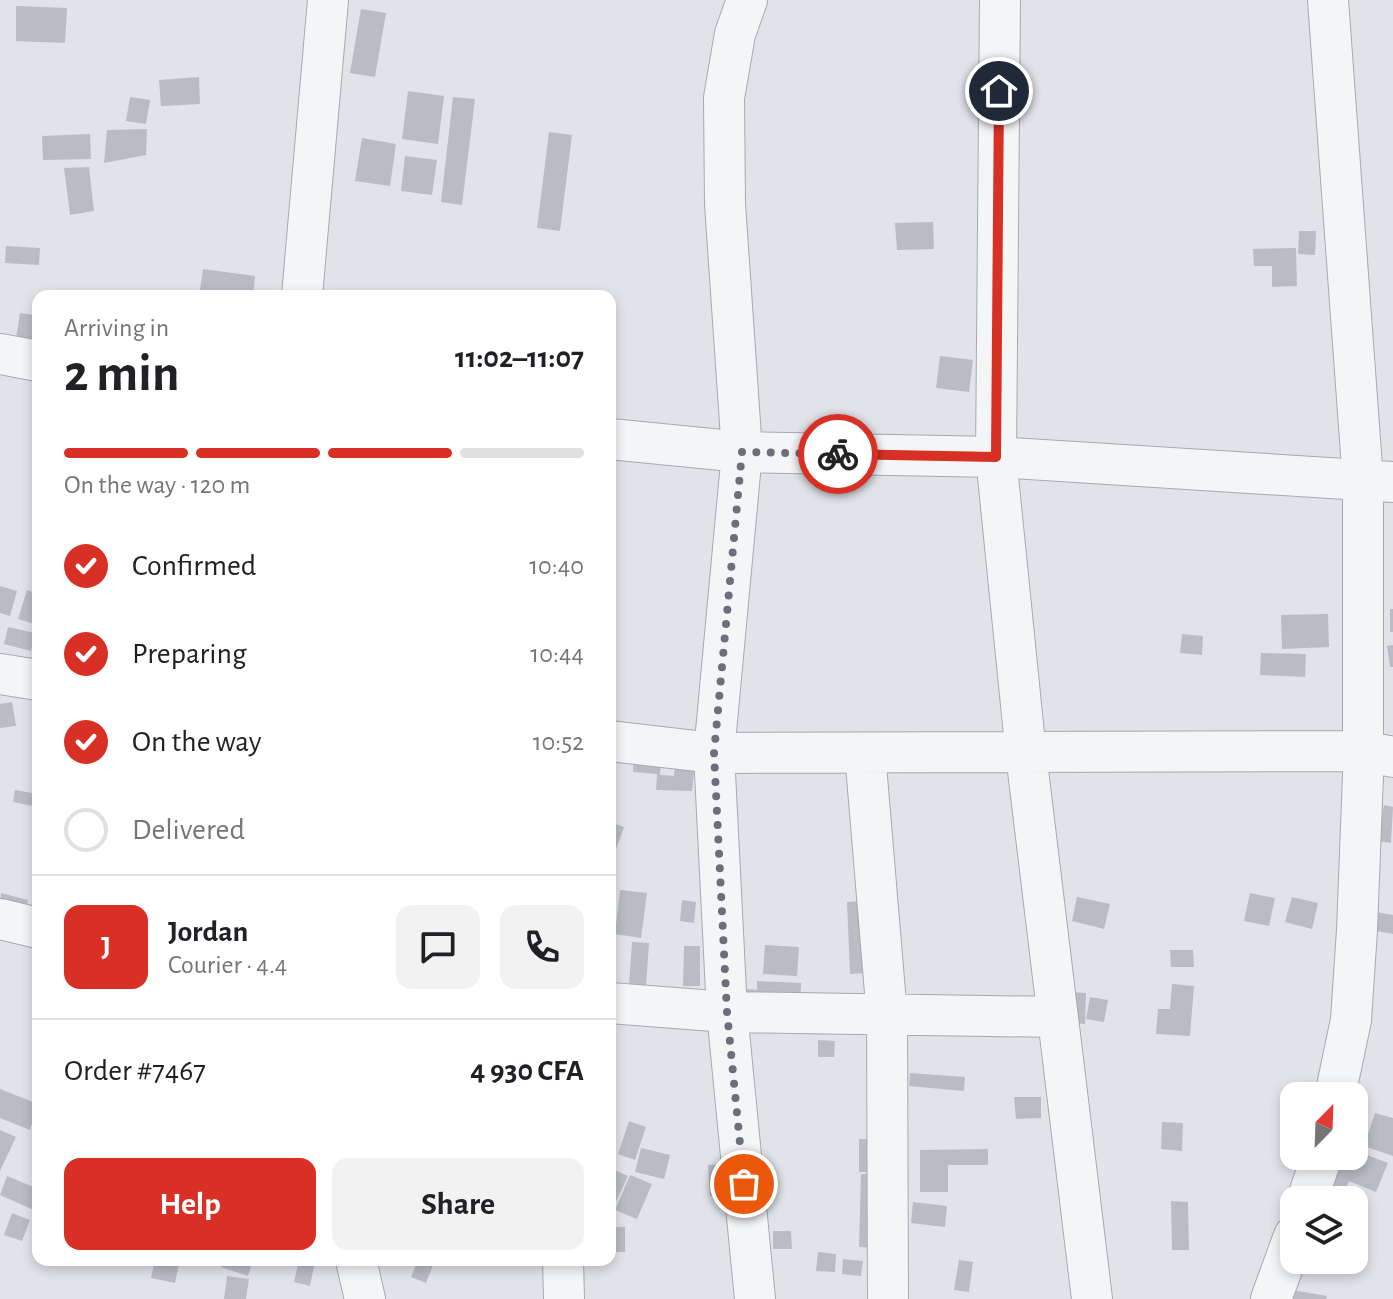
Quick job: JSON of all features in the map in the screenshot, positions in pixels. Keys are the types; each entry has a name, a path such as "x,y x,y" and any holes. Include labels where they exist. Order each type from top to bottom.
{"street":[{"path":"303,290 328,0"},
{"path":"747,0 735,34 724,98 725,204 742,452 714,753 727,1012 755,1299"},
{"path":"1000,0 996,457 1026,754 1092,1299"},
{"path":"1328,0 1378,481 1378,754 1357,930 1351,1020 1338,1082"},
{"path":"0,354 32,360"},
{"path":"616,440 742,452 996,457 1378,481"},
{"path":"0,674 32,679"},
{"path":"616,742 714,753 1378,754"},
{"path":"865,753 887,1016 888,1299"},
{"path":"616,1003 727,1012 1058,1017"},
{"path":"357,1266 365,1299"},
{"path":"563,1266 564,1299"},
{"path":"1271,1299 1280,1274"}],"building":[{"path":"16,6 67,8 65,43 16,41"},
{"path":"361,9 386,13 375,77 350,73"},
{"path":"199,77 200,104 161,106 159,80"},
{"path":"408,91 444,96 438,144 402,139"},
{"path":"130,97 150,100 146,124 126,121"},
{"path":"453,97 475,99 462,205 441,202"},
{"path":"147,129 146,155 104,163 107,130"},
{"path":"549,132 572,135 560,231 537,228"},
{"path":"90,134 91,159 43,160 42,136"},
{"path":"362,138 396,144 390,186 355,181"},
{"path":"405,156 437,160 432,195 401,191"},
{"path":"89,167 94,211 70,215 64,168"},
{"path":"933,222 934,249 897,250 895,223"},
{"path":"1299,231 1316,231 1315,255 1298,254"},
{"path":"6,246 40,248 39,265 5,263"},
{"path":"1296,248 1297,286 1272,287 1272,266 1254,266 1253,249"},
{"path":"203,269 255,276 254,290 200,290"},
{"path":"20,313 32,315 31,347 15,345"},
{"path":"940,356 973,360 969,392 936,388"},
{"path":"0,586 17,591 10,616 0,613"},
{"path":"27,590 32,592 32,623 18,619"},
{"path":"1390,609 1393,609 1393,632 1390,632"},
{"path":"1328,614 1329,647 1282,649 1281,615"},
{"path":"8,627 32,632 31,651 4,644"},
{"path":"1182,634 1203,636 1202,655 1180,653"},
{"path":"1393,645 1393,667 1390,667 1387,646"},
{"path":"1261,653 1306,654 1305,677 1260,675"},
{"path":"12,702 16,726 0,728 0,704"},
{"path":"634,758 661,760 660,775 674,776 675,761 695,763 692,791 656,790 657,774 633,772"},
{"path":"15,790 32,793 32,806 13,802"},
{"path":"1384,805 1393,807 1391,843 1377,841"},
{"path":"616,824 624,827 616,849"},
{"path":"620,890 647,893 641,938 616,934"},
{"path":"1,893 28,900 25,913 0,906"},
{"path":"1250,893 1275,898 1269,926 1244,921"},
{"path":"1077,897 1110,904 1104,929 1072,921"},
{"path":"1292,897 1318,903 1312,929 1285,922"},
{"path":"682,900 696,902 694,923 680,921"},
{"path":"863,901 866,973 850,974 847,902"},
{"path":"1375,912 1393,915 1393,934 1371,930"},
{"path":"632,942 649,943 646,986 629,985"},
{"path":"765,945 799,947 797,976 763,974"},
{"path":"684,946 700,946 700,986 683,986"},
{"path":"1170,950 1193,950 1194,967 1171,967"},
{"path":"757,981 801,983 800,1004 746,1001 747,989 757,990"},
{"path":"1172,984 1194,986 1190,1036 1156,1034 1158,1009 1170,1009"},
{"path":"1069,992 1086,993 1085,1024 1068,1023"},
{"path":"1090,997 1108,1000 1104,1022 1086,1019"},
{"path":"818,1040 835,1041 834,1057 818,1057"},
{"path":"910,1073 965,1077 964,1091 909,1086"},
{"path":"0,1089 32,1102 30,1130 0,1118"},
{"path":"1014,1097 1041,1097 1041,1118 1016,1119"},
{"path":"1375,1113 1393,1118 1393,1156 1368,1147 1368,1134"},
{"path":"629,1121 646,1127 635,1160 618,1154"},
{"path":"1162,1122 1183,1123 1182,1151 1161,1149"},
{"path":"0,1130 16,1137 0,1171"},
{"path":"859,1139 878,1139 878,1172 859,1172"},
{"path":"641,1148 670,1155 664,1179 635,1172"},
{"path":"988,1149 988,1165 948,1165 948,1192 920,1192 920,1150"},
{"path":"1368,1155 1388,1163 1376,1192 1368,1186 1349,1181 1347,1186 1324,1186 1331,1170 1368,1170"},
{"path":"722,1164 723,1195 710,1196 708,1165"},
{"path":"616,1171 628,1176 616,1202"},
{"path":"861,1174 878,1174 876,1248 859,1247"},
{"path":"630,1175 652,1184 637,1219 616,1210"},
{"path":"7,1176 32,1186 32,1209 0,1195"},
{"path":"1171,1201 1188,1202 1189,1250 1172,1250"},
{"path":"913,1202 947,1206 945,1227 911,1223"},
{"path":"12,1213 30,1220 22,1241 4,1235"},
{"path":"616,1227 625,1227 625,1252 616,1252"},
{"path":"773,1231 791,1231 792,1249 773,1249"},
{"path":"818,1252 836,1254 835,1272 816,1271"},
{"path":"843,1259 863,1261 861,1276 842,1274"},
{"path":"959,1260 973,1262 969,1292 954,1290"},
{"path":"154,1266 179,1266 175,1283 151,1278"},
{"path":"221,1266 251,1266 248,1276"},
{"path":"298,1266 314,1266 310,1286 294,1282"},
{"path":"416,1266 433,1266 426,1283 411,1277"},
{"path":"227,1276 249,1279 246,1299 224,1299"},
{"path":"1292,1290 1327,1296 1326,1299 1291,1299"}],"way so far":[{"path":"744,1184 727,1012 714,753 742,452 838,454"}],"route":[{"path":"838,454 996,457 999,91"}]}
